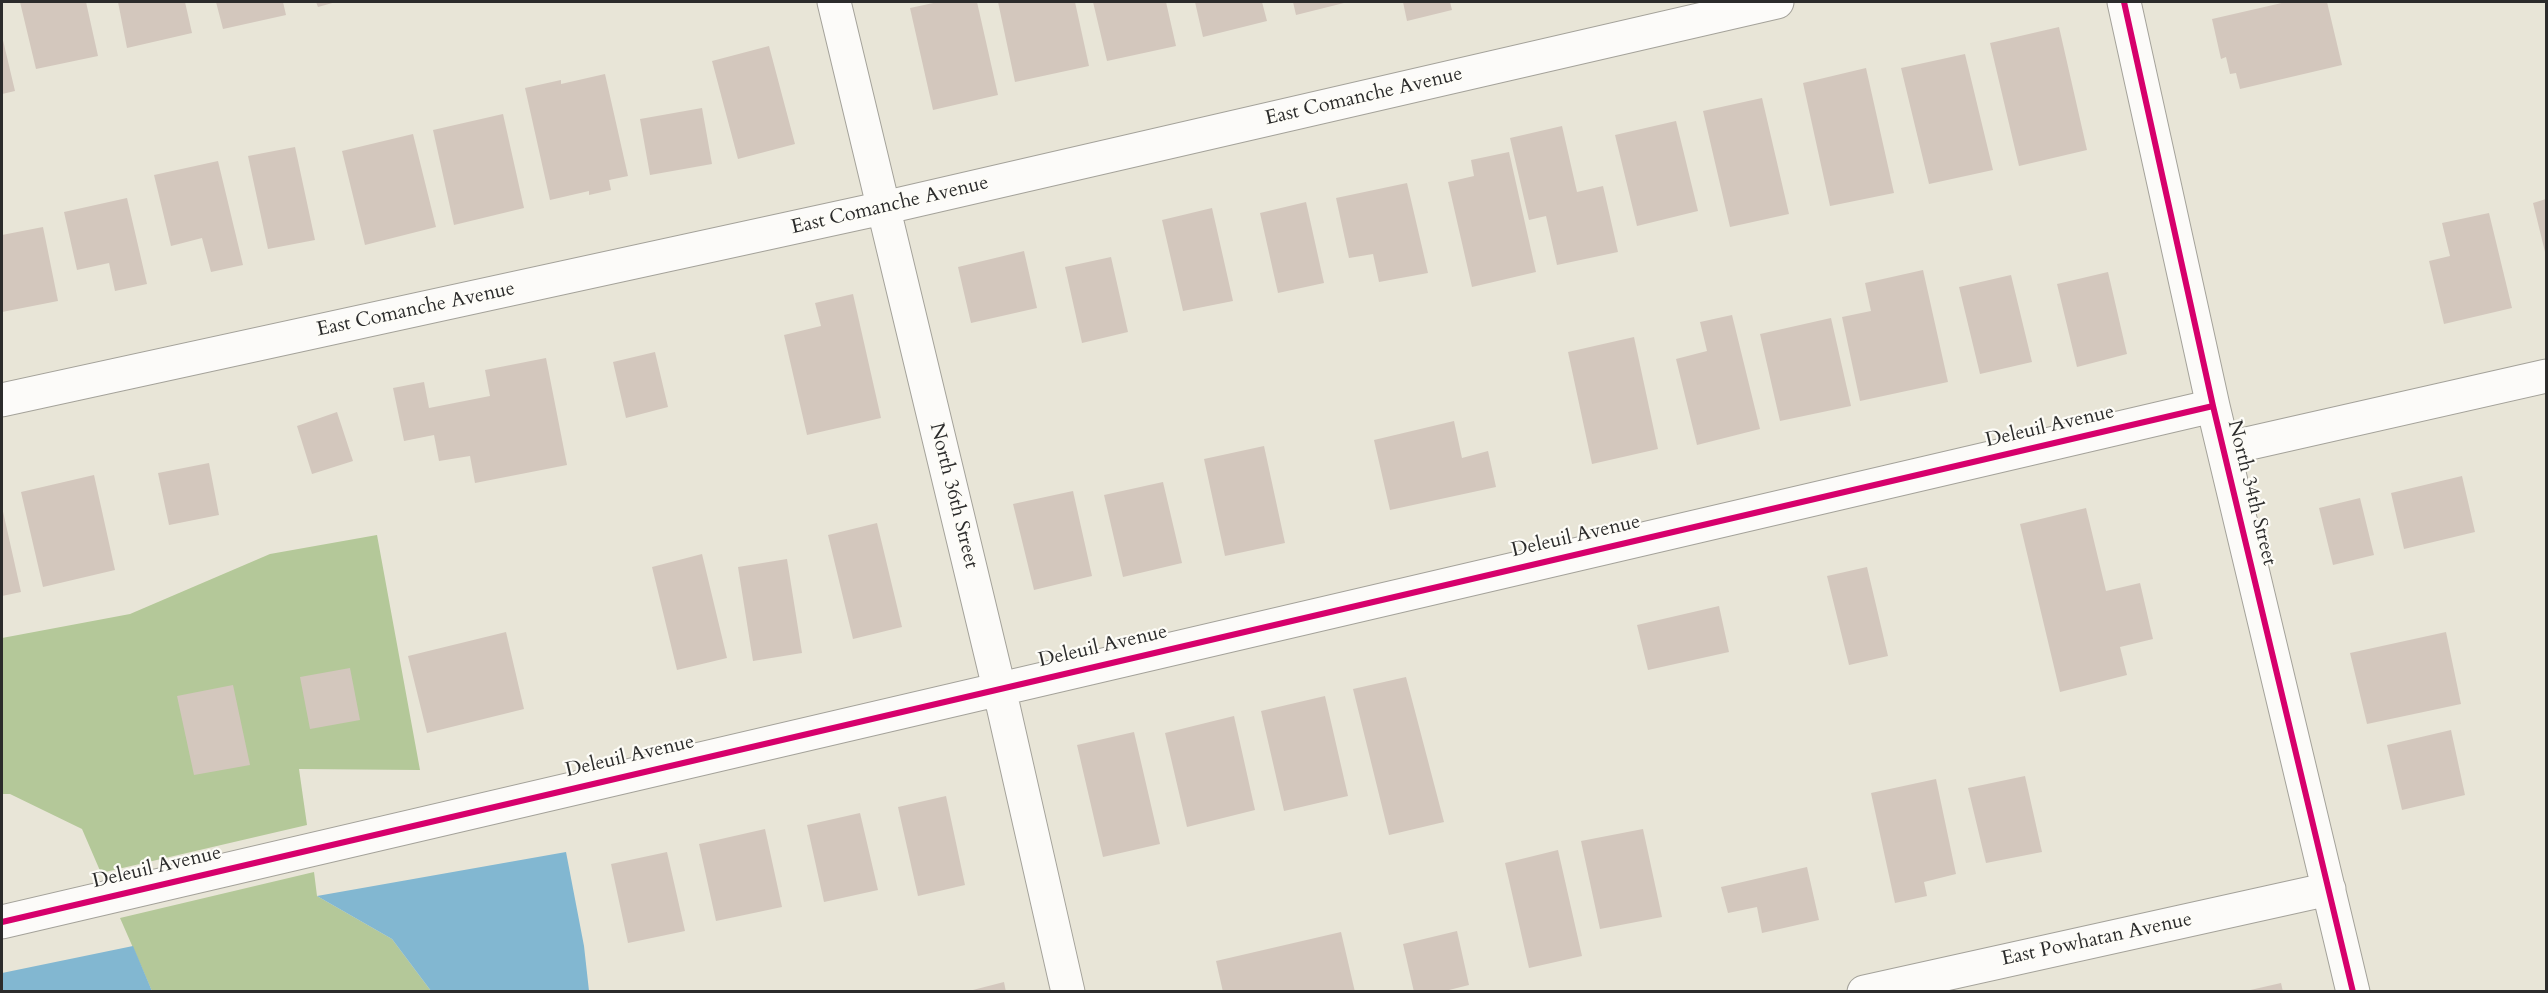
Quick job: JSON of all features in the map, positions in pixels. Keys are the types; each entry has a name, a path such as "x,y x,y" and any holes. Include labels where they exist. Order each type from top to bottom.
{"street":[{"name":"North 36th Street","path":"834,2 999,688 1068,992"},
{"name":"East Comanche Avenue","path":"2,400 883,208 1777,2"},
{"name":"North 34th Street","path":"2124,2 2213,406 2353,992"},
{"path":"2224,449 2547,376"},
{"name":"Deleuil Avenue","path":"2,922 2213,406"},
{"name":"East Powhatan Avenue","path":"1864,992 2329,889"}],"green space":[{"path":"377,535 420,770 299,769 307,825 101,873 82,829 10,794 2,794 2,638 130,614 270,554"},
{"path":"314,872 317,896 392,939 431,991 152,991 120,918"}],"water":[{"path":"566,852 584,946 589,991 431,991 392,939 317,896"},
{"path":"133,946 152,991 2,991 2,973"}],"building":[{"path":"20,2 86,2 98,56 36,69"},
{"path":"118,2 185,2 192,33 127,48"},
{"path":"216,2 283,2 286,15 223,29"},
{"path":"316,2 336,2 318,7"},
{"path":"938,2 977,2 998,95 933,110 910,8"},
{"path":"998,2 1075,2 1089,66 1015,82"},
{"path":"1093,2 1166,2 1176,46 1107,61"},
{"path":"1195,2 1262,2 1267,21 1203,37"},
{"path":"1293,2 1348,2 1296,15"},
{"path":"1403,2 1450,2 1452,10 1407,21"},
{"path":"2286,2 2327,2 2342,65 2240,89 2236,73 2230,74 2226,57 2221,59 2212,19"},
{"path":"2059,27 2087,150 2019,166 1990,43"},
{"path":"2,36 15,91 2,94"},
{"path":"769,46 795,144 738,159 712,61"},
{"path":"1965,54 1993,170 1929,184 1901,68"},
{"path":"1866,68 1894,193 1830,206 1803,83"},
{"path":"605,74 628,176 609,180 611,190 589,195 589,191 550,200 525,88 561,80 561,84"},
{"path":"1762,98 1789,214 1730,227 1703,111"},
{"path":"702,108 712,164 650,175 640,119"},
{"path":"503,114 524,208 454,225 433,130"},
{"path":"1676,121 1698,211 1637,226 1615,135"},
{"path":"1562,126 1577,192 1603,186 1618,252 1557,265 1546,216 1529,220 1510,138"},
{"path":"413,134 436,227 365,245 342,151"},
{"path":"295,147 315,240 268,249 248,156"},
{"path":"1509,152 1536,272 1472,287 1448,182 1474,176 1471,160"},
{"path":"218,161 243,265 211,272 202,238 171,246 154,175"},
{"path":"1407,183 1428,273 1379,282 1373,254 1349,258 1336,198"},
{"path":"127,198 147,284 115,291 109,263 77,270 64,212"},
{"path":"2546,199 2546,256 2533,203"},
{"path":"1306,202 1324,283 1278,293 1260,213"},
{"path":"1212,208 1233,301 1183,311 1162,220"},
{"path":"2489,213 2512,308 2444,324 2429,261 2450,256 2442,223"},
{"path":"43,227 58,301 2,312 2,235"},
{"path":"1024,251 1037,308 971,323 958,267"},
{"path":"1111,257 1128,332 1082,343 1065,267"},
{"path":"1923,270 1948,382 1860,401 1842,317 1871,311 1865,283"},
{"path":"2108,272 2127,354 2077,367 2057,284"},
{"path":"2011,275 2032,362 1980,374 1959,287"},
{"path":"853,294 881,418 807,435 784,335 821,326 815,303"},
{"path":"1732,315 1760,429 1697,445 1676,359 1707,351 1700,322"},
{"path":"1831,318 1851,406 1780,421 1760,334"},
{"path":"1634,337 1658,449 1592,464 1568,352"},
{"path":"655,352 668,407 626,418 613,362"},
{"path":"546,358 567,465 475,483 470,456 439,461 434,435 404,441 393,388 424,382 429,408 490,396 485,370"},
{"path":"337,412 353,461 312,474 297,426"},
{"path":"1454,421 1462,458 1488,451 1496,487 1390,510 1374,440"},
{"path":"1264,446 1285,543 1225,556 1204,459"},
{"path":"209,463 219,515 169,525 158,473"},
{"path":"94,475 115,570 43,587 21,492"},
{"path":"2462,476 2475,532 2404,549 2391,493"},
{"path":"1163,482 1182,563 1123,577 1104,495"},
{"path":"1073,491 1092,576 1034,590 1013,504"},
{"path":"2360,498 2374,555 2333,565 2319,508"},
{"path":"2,507 21,592 2,596"},
{"path":"2086,508 2106,591 2140,583 2153,639 2120,647 2127,675 2060,692 2020,524"},
{"path":"877,523 902,627 853,639 828,535"},
{"path":"702,554 727,658 677,670 652,567"},
{"path":"787,559 802,653 753,661 738,567"},
{"path":"1867,567 1888,656 1849,665 1827,576"},
{"path":"1719,606 1729,652 1648,670 1637,625"},
{"path":"506,632 524,709 427,733 408,656"},
{"path":"2446,632 2461,704 2367,724 2350,653"},
{"path":"350,668 360,720 310,729 300,677"},
{"path":"1406,677 1444,822 1389,835 1353,689"},
{"path":"233,685 250,765 194,775 177,696"},
{"path":"1325,696 1348,796 1284,811 1261,711"},
{"path":"1234,716 1255,810 1187,827 1165,733"},
{"path":"2451,730 2465,795 2402,810 2387,745"},
{"path":"1134,732 1160,844 1103,857 1077,745"},
{"path":"2025,776 2042,852 1986,863 1968,788"},
{"path":"1936,779 1956,874 1924,882 1927,896 1895,903 1871,793"},
{"path":"946,796 965,885 918,896 898,807"},
{"path":"860,813 878,890 824,902 807,825"},
{"path":"765,829 782,907 716,921 699,844"},
{"path":"1643,829 1662,917 1600,929 1581,841"},
{"path":"1558,850 1582,956 1529,968 1505,863"},
{"path":"667,852 685,931 628,943 611,864"},
{"path":"1807,867 1819,920 1762,933 1757,907 1728,913 1721,887"},
{"path":"1457,931 1469,985 1441,992 1414,992 1403,944"},
{"path":"1341,932 1355,992 1223,992 1216,961"},
{"path":"1004,982 1006,992 969,992 969,991"},
{"path":"2281,983 2283,992 2246,992 2246,991"}],"cycle path":[{"path":"2124,2 2213,406 2353,992"},
{"path":"2,922 2213,406"}]}
